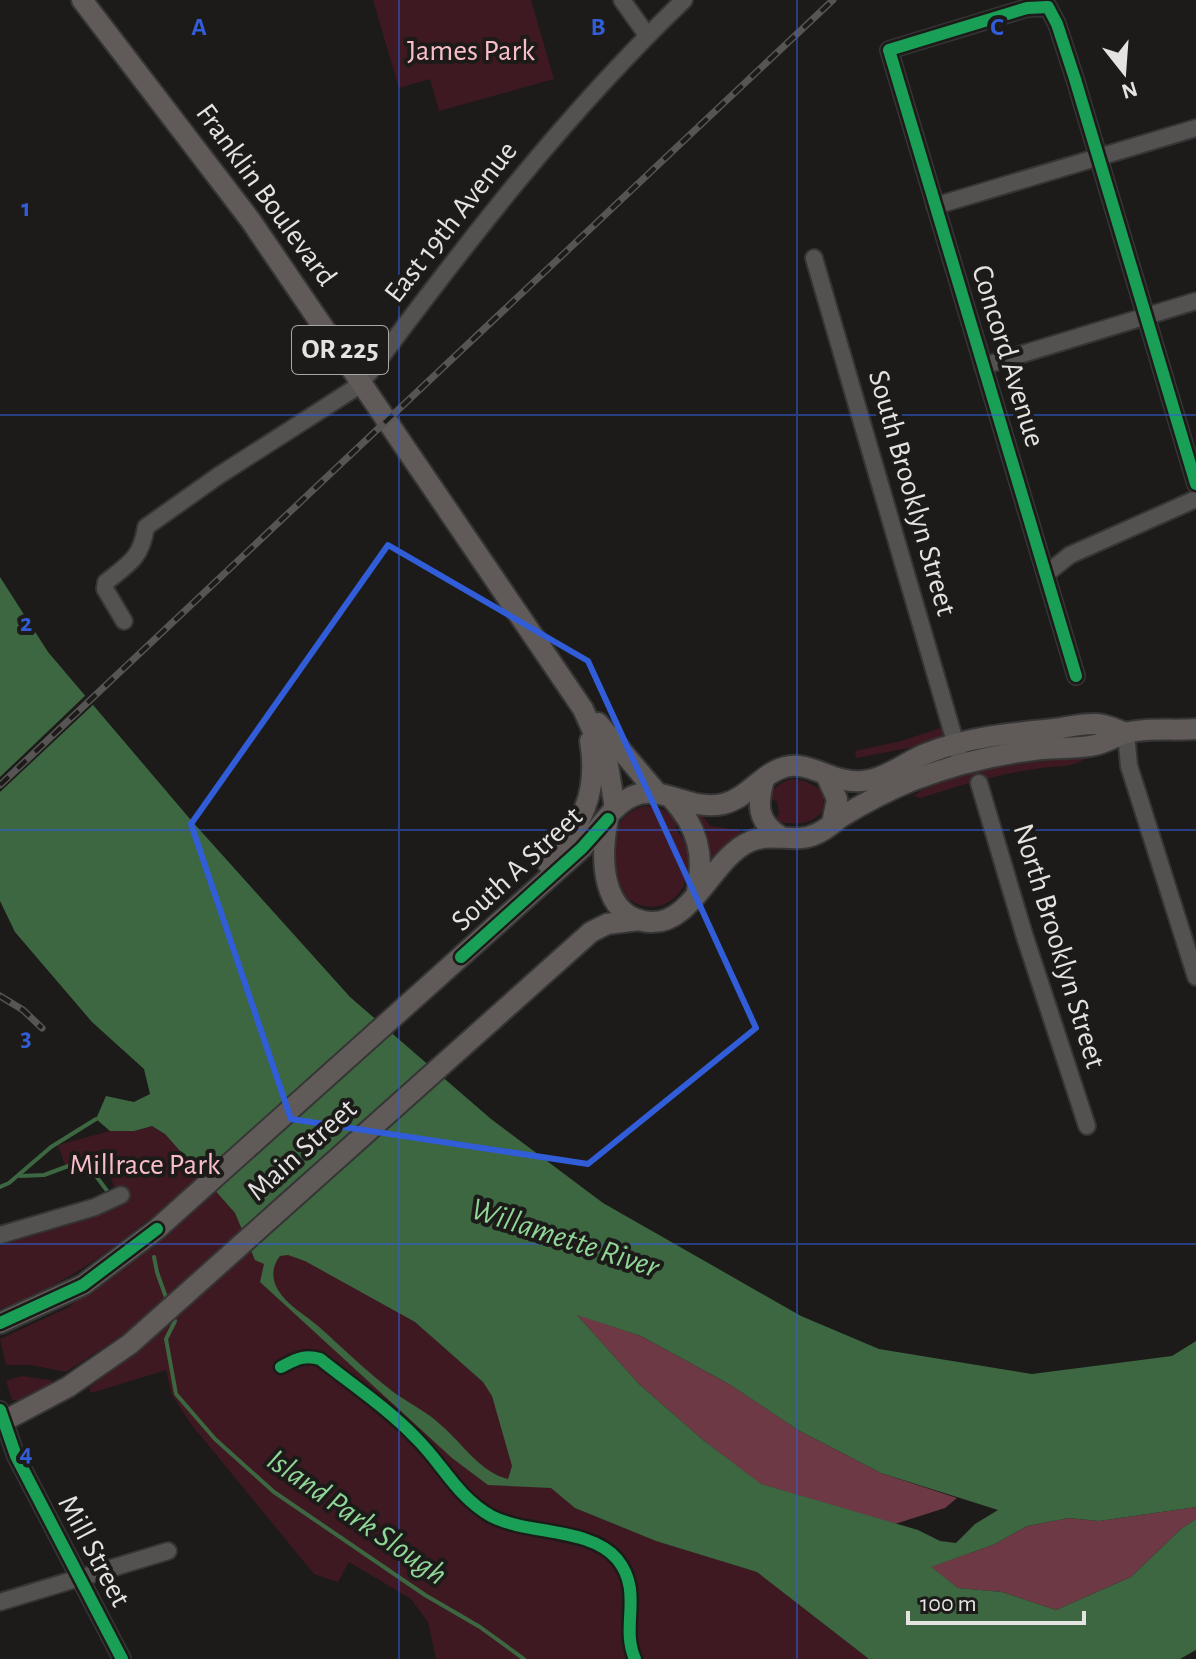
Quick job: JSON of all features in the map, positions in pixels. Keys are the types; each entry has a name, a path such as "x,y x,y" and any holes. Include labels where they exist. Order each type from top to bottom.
{"main road":[{"name":"Franklin Boulevard","path":"82,0 251,221 583,709 688,818 698,841 701,867 697,893"},
{"name":"Franklin Boulevard","path":"583,709 608,765 612,814 602,857 607,883 620,907 639,920"},
{"name":"OR 225","path":"506,915 562,847 587,803 594,772 583,709"},
{"path":"612,814 629,798 639,794 665,796 694,805 724,804 746,794 779,769 793,765 848,781 872,780 926,753 956,744 1098,724 1126,733"},
{"path":"639,920 656,922 671,918 684,909 734,851 757,839 810,837 881,794 962,765 1019,752 1096,745 1126,733 1196,729"},
{"path":"827,777 837,799 832,823"},
{"path":"764,780 759,800 760,815 767,827 780,836"},
{"name":"South A Street","path":"0,1323 61,1297 111,1266 157,1229 582,848 612,814"},
{"name":"Main Street","path":"1,1418 68,1387 130,1344 591,932 604,925 639,920"},
{"path":"0,1334 58,1307 90,1286 111,1266"}],"street":[{"path":"622,0 647,35"},
{"name":"East 19th Avenue","path":"124,621 105,589 106,582 135,559 143,547 146,527 268,442 347,394 361,381 498,204 582,105 684,0"},
{"name":"Concord Avenue","path":"1076,676 889,50 1027,8 1048,7 1061,38 1099,159"},
{"path":"935,206 1196,128"},
{"path":"1099,159 1196,484"},
{"name":"South Brooklyn Street","path":"814,258 962,765"},
{"path":"983,366 1196,301"},
{"path":"1046,574 1070,555 1196,499"},
{"path":"1126,733 1129,766 1196,977"},
{"name":"North Brooklyn Street","path":"979,783 1024,934 1087,1126"},
{"path":"0,1235 95,1207 121,1195"},
{"name":"Mill Street","path":"1,1418 22,1467 122,1659"},
{"path":"0,1602 168,1551"}],"highlighted area":[{"path":"388,545 588,661 756,1028 588,1164 291,1119 191,824"}],"green space":[{"name":"James Park","path":"373,0 531,0 554,79 439,111 430,79 399,88"},
{"path":"944,727 944,736 934,743 856,758 855,751"},
{"path":"1087,757 1070,765 1017,772 921,798 914,796 928,787 971,773 1047,760"},
{"path":"792,779 805,781 825,792 822,812 806,822 775,822 779,812 777,802 770,798 771,794 778,786"},
{"path":"645,806 662,809 676,819 678,833 689,843 689,870 682,889 670,901 656,906 641,905 627,898 616,884 611,865 615,834 620,822 634,810"},
{"path":"696,814 702,815 710,826 739,830 743,835 710,864"},
{"name":"Millrace Park","path":"152,1126 165,1134 235,1213 269,1240 415,1322 483,1382 575,1508 656,1541 757,1572 869,1659 436,1659 428,1622 411,1599 349,1562 338,1582 314,1574 191,1424 172,1395 166,1370 91,1393 89,1388 135,1351 124,1334 66,1372 31,1365 6,1365 0,1339 69,1307 160,1233 148,1220 78,1271 0,1309 0,1246 120,1203 111,1178 105,1171 66,1168 58,1145 110,1131 134,1131"},
{"path":"21,1376 53,1383 19,1400 12,1400 6,1381"}],"shaded area":[{"path":"576,1314 641,1336 729,1384 798,1430 881,1473 957,1498 945,1508 895,1524 760,1484 639,1384"},
{"path":"1196,1507 1196,1519 1181,1529 1131,1577 1056,1610 1002,1592 958,1588 930,1567 995,1544 1027,1526 1069,1518 1099,1521"}],"water":[{"name":"Willamette River","path":"0,577 48,652 190,819 350,997 491,1119 603,1203 801,1316 879,1349 1032,1374 1172,1356 1196,1341 1196,1507 1099,1521 1069,1518 1027,1526 995,1544 931,1567 958,1588 1002,1592 1056,1610 1131,1577 1181,1529 1196,1519 1196,1650 1180,1659 869,1659 757,1572 656,1541 575,1508 551,1488 488,1485 452,1458 260,1282 264,1264 255,1260 235,1213 165,1134 152,1126 134,1131 110,1131 96,1119 106,1096 134,1102 150,1094 144,1069 92,1022 15,932 0,901","holes":["288,1255 305,1261 415,1322 483,1382 492,1396 512,1466 508,1479 489,1471 436,1421 382,1383 286,1301 276,1286 273,1272 280,1256","577,1315 641,1336 729,1384 798,1430 881,1473 998,1510 975,1524 956,1543 940,1541 918,1530 761,1484 703,1440 639,1384"]}],"pier":[{"path":"88,693 96,702 0,792 0,777"}],"waterway":[{"path":"0,1187 9,1183 51,1147 96,1119"},
{"name":"Island Park Slough","path":"20,1176 44,1175 71,1165 85,1166 90,1168 108,1192"},
{"name":"Island Park Slough","path":"154,1257 168,1303"},
{"name":"Island Park Slough","path":"172,1315 175,1321 166,1339 176,1394 215,1439 274,1492 524,1659"}],"railway":[{"path":"0,785 833,0"},
{"path":"0,996 23,1010 42,1028"}],"cycle path":[{"path":"1076,676 889,50 1027,8 1048,7 1057,24 1075,79 1196,484"},
{"path":"461,957 582,848 608,819"},
{"path":"0,1323 83,1285 157,1229"},
{"path":"281,1367 304,1357 320,1359 404,1426 469,1499 491,1516 522,1526 575,1536 605,1549 617,1559 629,1584 631,1647 635,1659"},
{"path":"0,1410 16,1456 122,1659"}]}
